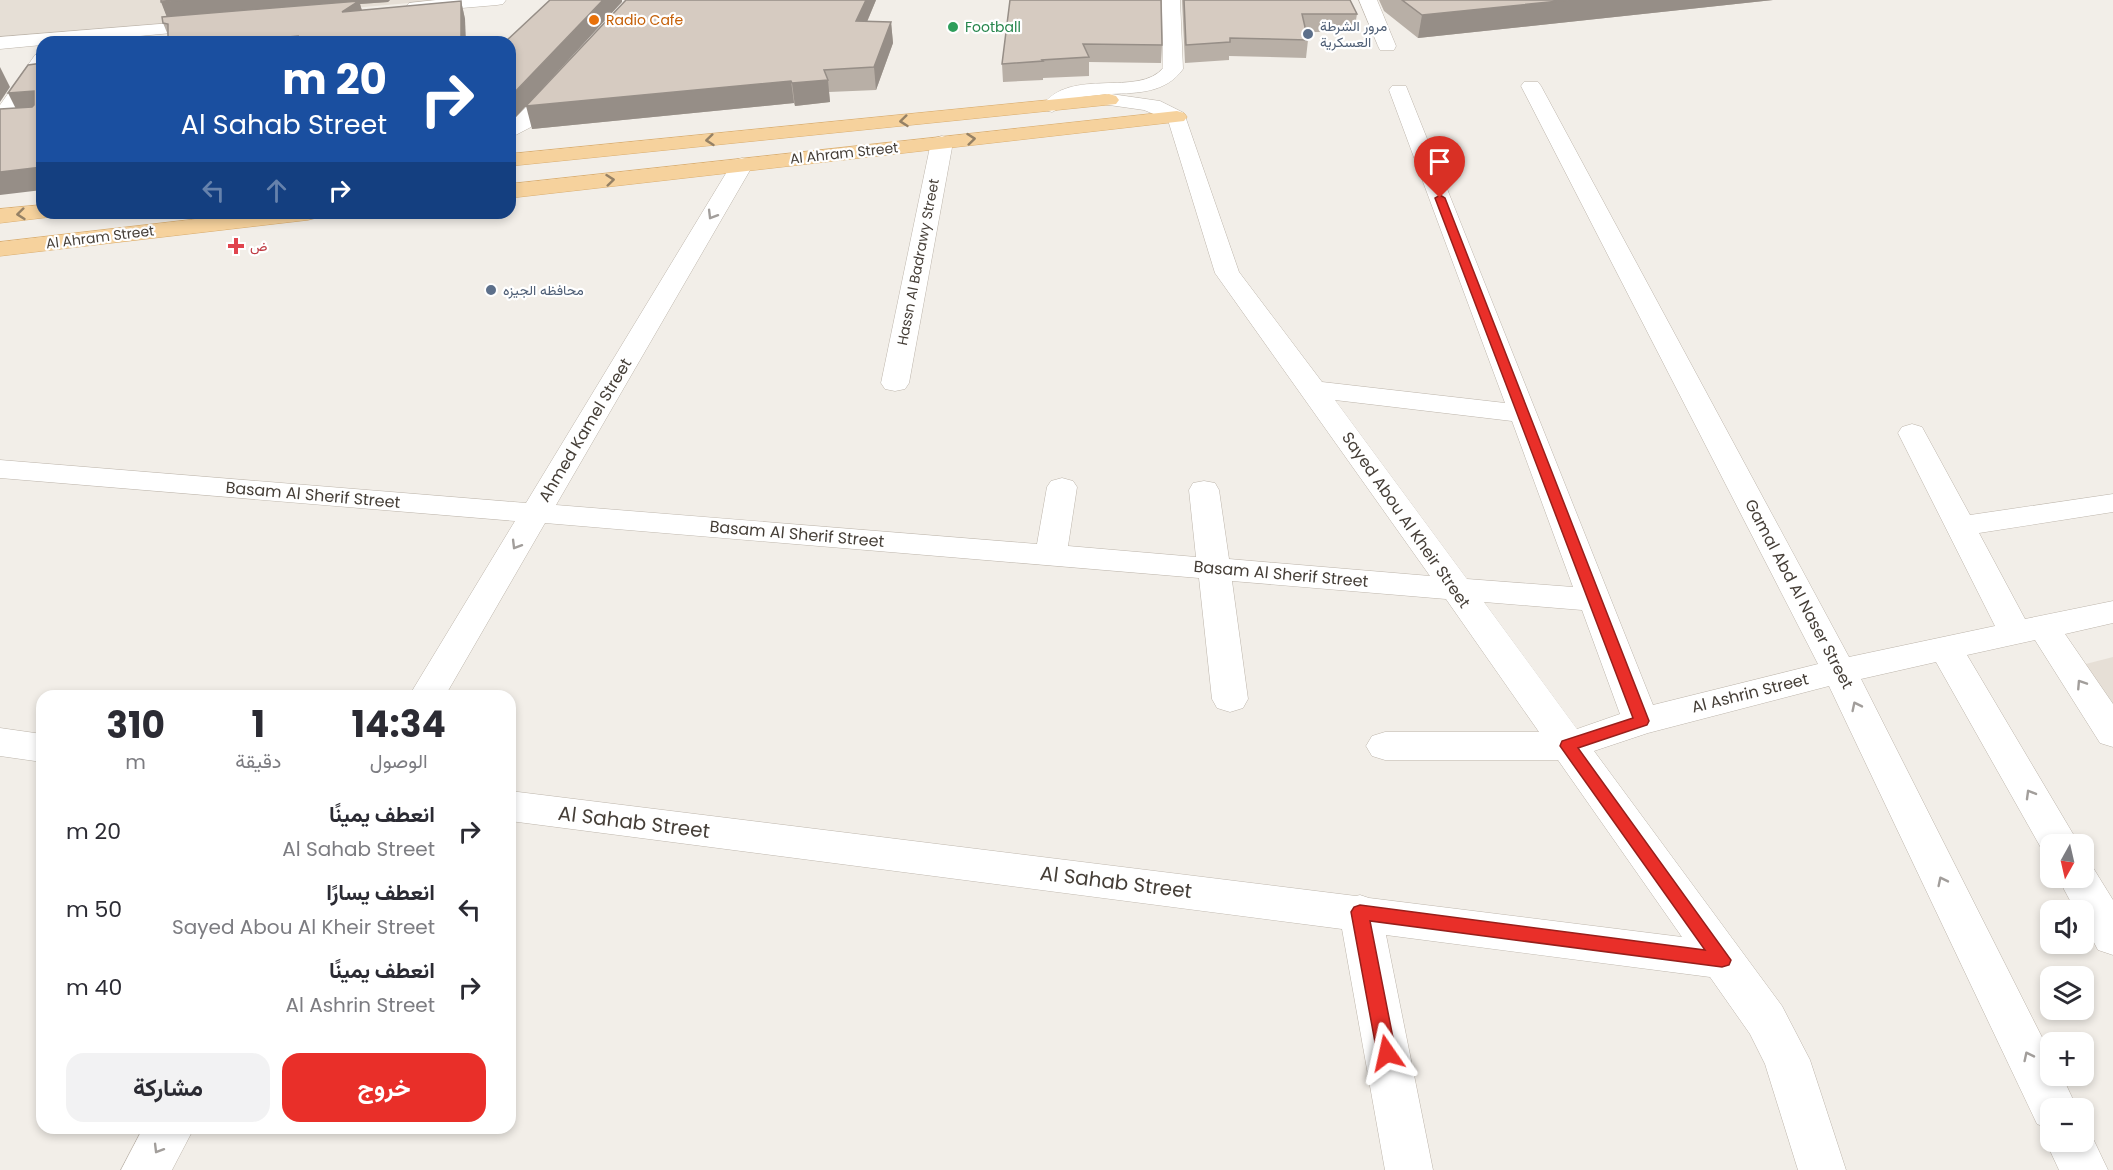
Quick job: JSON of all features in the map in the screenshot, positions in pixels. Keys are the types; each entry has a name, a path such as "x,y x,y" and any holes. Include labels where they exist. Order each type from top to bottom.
{"main road":[{"name":"Al Ahram Street","path":"516,159 1109,100"},
{"name":"Al Ahram Street","path":"516,190 1178,117"},
{"path":"564,155 567,184"},
{"name":"Al Ahram Street","path":"0,216 36,213"},
{"name":"Al Ahram Street","path":"0,249 185,219"}],"street":[{"path":"405,4 497,0"},
{"path":"1052,106 1055,101 1073,93 1150,84 1169,76 1173,69 1171,0"},
{"path":"1368,0 1387,46"},
{"path":"153,36 178,35 228,23"},
{"path":"0,43 36,41"},
{"path":"0,121 36,68"},
{"path":"533,158 523,145 522,130 517,128 571,72"},
{"name":"Gamal Abd Al Naser Street","path":"1531,86 1839,671 2049,1098"},
{"path":"1399,90 1641,721"},
{"path":"1109,100 1145,104 1166,110 1178,117"},
{"name":"Sayed Abou Al Kheir Street","path":"1178,117 1227,273 1313,389 1766,1020 1787,1060 1822,1170"},
{"path":"0,121 21,121"},
{"name":"Hassn Al Badrawy Street","path":"895,383 942,142"},
{"name":"Ahmed Kamel Street","path":"431,690 742,165"},
{"path":"1313,389 1522,414"},
{"path":"1912,433 1960,525 2030,631 2113,733"},
{"name":"Basam Al Sherif Street","path":"5,475 536,513 1594,600"},
{"path":"1051,555 1062,487"},
{"path":"1204,490 1230,699"},
{"path":"1960,525 2113,503"},
{"name":"Al Ashrin Street","path":"1385,746 1568,746 1641,721 1839,671 2113,612"},
{"path":"1946,649 2053,834"},
{"path":"0,742 36,747"},
{"name":"Al Sahab Street","path":"516,807 1360,912 1722,960"},
{"path":"2084,888 2113,937"},
{"path":"1360,912 1409,1170"},
{"path":"146,1170 167,1134"},
{"path":"2075,1152 2084,1170"}],"shaded area":[{"path":"0,0 443,0 0,39"},
{"path":"2113,657 2113,719 2078,666"}],"building":[{"path":"550,0 603,0 516,91 516,36 511,36"},
{"path":"626,0 866,0 856,21 891,22 874,67 824,70 828,80 792,83 791,81 526,106"},
{"path":"1010,0 1161,0 1162,45 1083,44 1089,57 1002,64"},
{"path":"1184,0 1350,0 1357,14 1302,14 1308,40 1230,38 1230,42 1186,45"},
{"path":"1402,0 1569,0 1422,15"},
{"path":"359,1 342,12 461,1 461,36 168,36 168,24 163,23 162,17"},
{"path":"36,64 36,168 0,172 0,109 34,105 34,91 8,93 28,65"}],"place":[{"name":"Radio Cafe","path":"594,20"},
{"name":"Football","path":"953,27"},
{"name":"مرور الشرطة العسكرية","path":"1308,34"},
{"name":"ض","path":"236,246"},
{"name":"محافظه الجيزه","path":"491,290"}],"route":[{"path":"1387,1053 1360,912 1722,960 1568,746 1641,721 1440,198"}]}
